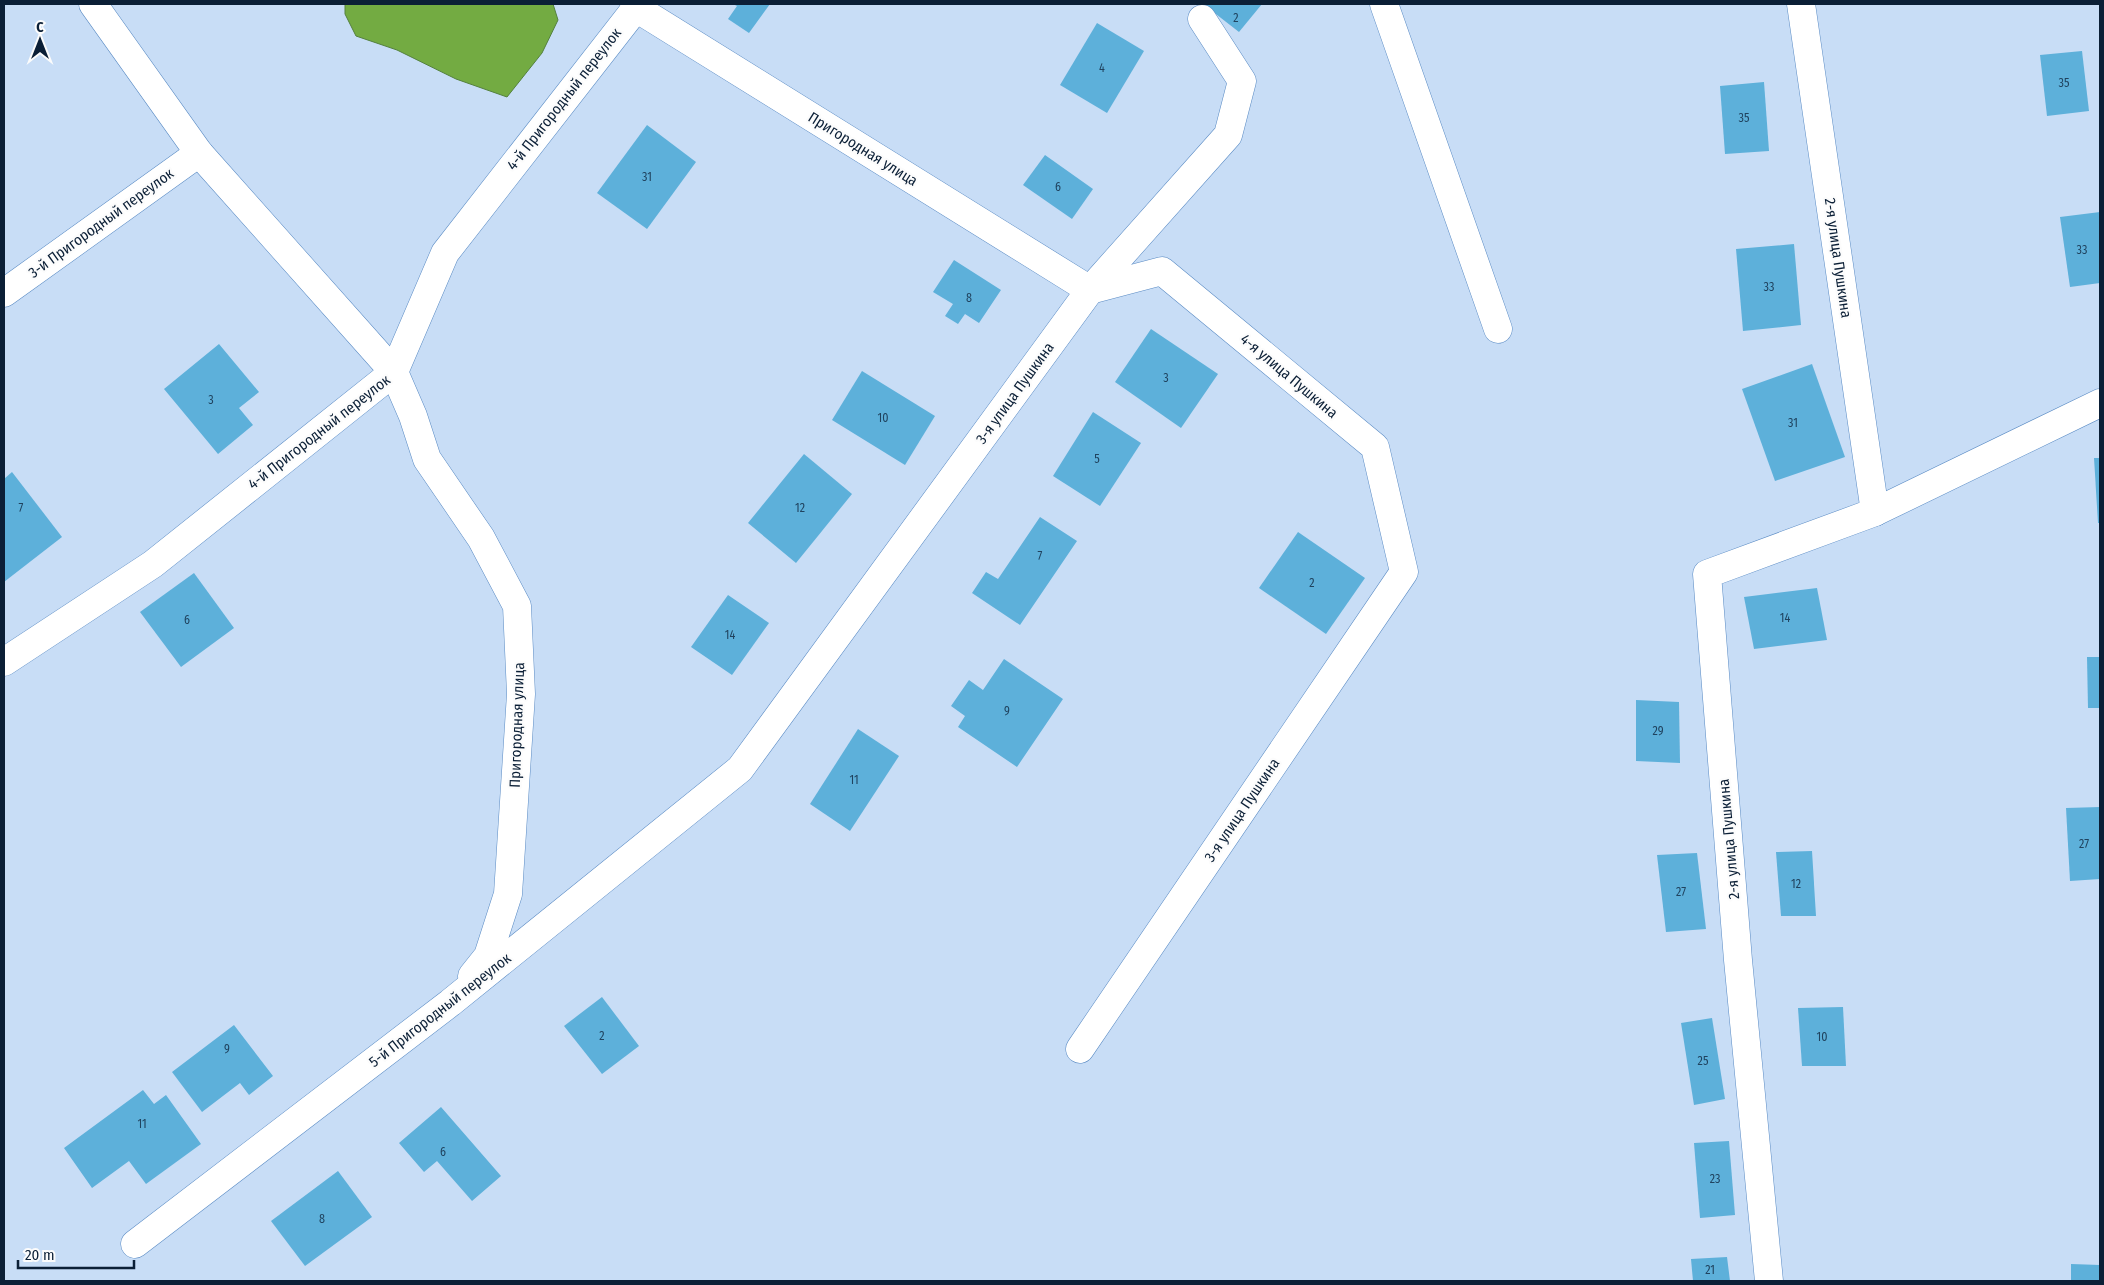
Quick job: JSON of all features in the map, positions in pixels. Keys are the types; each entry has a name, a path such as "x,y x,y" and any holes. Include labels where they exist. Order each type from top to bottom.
{"street":[{"name":"Пригородная улица","path":"94,4 199,153 394,372 414,416 427,459 481,538 517,606 521,694 508,894 488,956 450,1003"},
{"path":"1384,4 1498,329"},
{"name":"2-я улица Пушкина","path":"1801,4 1875,512"},
{"name":"Пригородная улица","path":"636,5 1090,290"},
{"name":"4-й Пригородный переулок","path":"4,662 153,564 394,372 445,253 636,5"},
{"name":"3-я улица Пушкина","path":"740,769 1090,290 1228,135 1242,81 1202,19"},
{"name":"3-й Пригородный переулок","path":"4,293 199,153"},
{"name":"4-я улица Пушкина","path":"1090,290 1162,271 1375,446 1404,572"},
{"name":"2-я улица Пушкина","path":"1769,1281 1738,950 1707,574 1875,512 2100,402"},
{"name":"3-я улица Пушкина","path":"1080,1049 1404,572"},
{"name":"5-й Пригородный переулок","path":"136,1244 450,1003 740,769"}],"shaded area":[{"path":"345,4 553,4 558,20 542,53 507,97 456,79 397,50 356,36 345,14"}],"building":[{"path":"733,4 770,4 749,33 728,19 737,6"},
{"path":"1203,4 1262,4 1239,32"},
{"path":"1097,23 1144,51 1107,113 1060,85"},
{"path":"2082,51 2089,111 2047,116 2040,55"},
{"path":"1764,82 1769,151 1725,154 1720,86"},
{"path":"647,125 696,162 647,229 597,193"},
{"path":"1045,155 1093,189 1072,219 1023,185"},
{"path":"2100,212 2100,283 2070,287 2060,217"},
{"path":"1794,244 1801,325 1743,331 1736,249"},
{"path":"954,260 1001,290 979,323 965,314 958,324 945,316 953,304 933,292"},
{"path":"1151,329 1218,374 1181,428 1115,382"},
{"path":"219,344 259,392 239,408 253,425 218,454 164,389"},
{"path":"1812,364 1845,457 1775,481 1742,389"},
{"path":"862,371 935,416 905,465 832,420"},
{"path":"1093,412 1141,443 1100,506 1053,476"},
{"path":"804,454 852,494 796,563 748,523"},
{"path":"2094,458 2100,458 2100,523 2098,523"},
{"path":"12,472 62,537 4,582 4,479"},
{"path":"1040,517 1077,541 1020,625 972,593 986,572 998,579"},
{"path":"1298,532 1365,578 1326,634 1259,588"},
{"path":"194,573 234,628 181,667 140,612"},
{"path":"1817,588 1827,640 1754,649 1744,597"},
{"path":"728,595 769,623 732,675 691,647"},
{"path":"2087,657 2100,657 2100,708 2088,708"},
{"path":"1004,659 1063,699 1017,767 958,727 965,716 951,706 969,680 983,690"},
{"path":"1636,700 1679,702 1680,763 1636,761"},
{"path":"858,729 899,756 850,831 810,804"},
{"path":"2100,807 2100,879 2070,881 2066,808"},
{"path":"1812,851 1816,916 1781,916 1776,852"},
{"path":"1697,853 1706,929 1666,932 1657,855"},
{"path":"602,997 639,1046 602,1074 564,1026"},
{"path":"1843,1007 1846,1066 1802,1066 1798,1008"},
{"path":"1712,1018 1725,1099 1694,1105 1681,1023"},
{"path":"234,1025 273,1076 249,1095 240,1083 202,1112 172,1072"},
{"path":"143,1090 154,1104 166,1095 201,1144 146,1184 129,1161 92,1188 64,1148"},
{"path":"441,1107 501,1176 472,1201 437,1161 424,1172 399,1143"},
{"path":"1729,1141 1735,1215 1700,1218 1694,1143"},
{"path":"338,1171 372,1217 305,1266 271,1221"},
{"path":"1727,1257 1730,1281 1693,1281 1691,1259"},
{"path":"2071,1264 2100,1265 2100,1281 2071,1281"}]}
